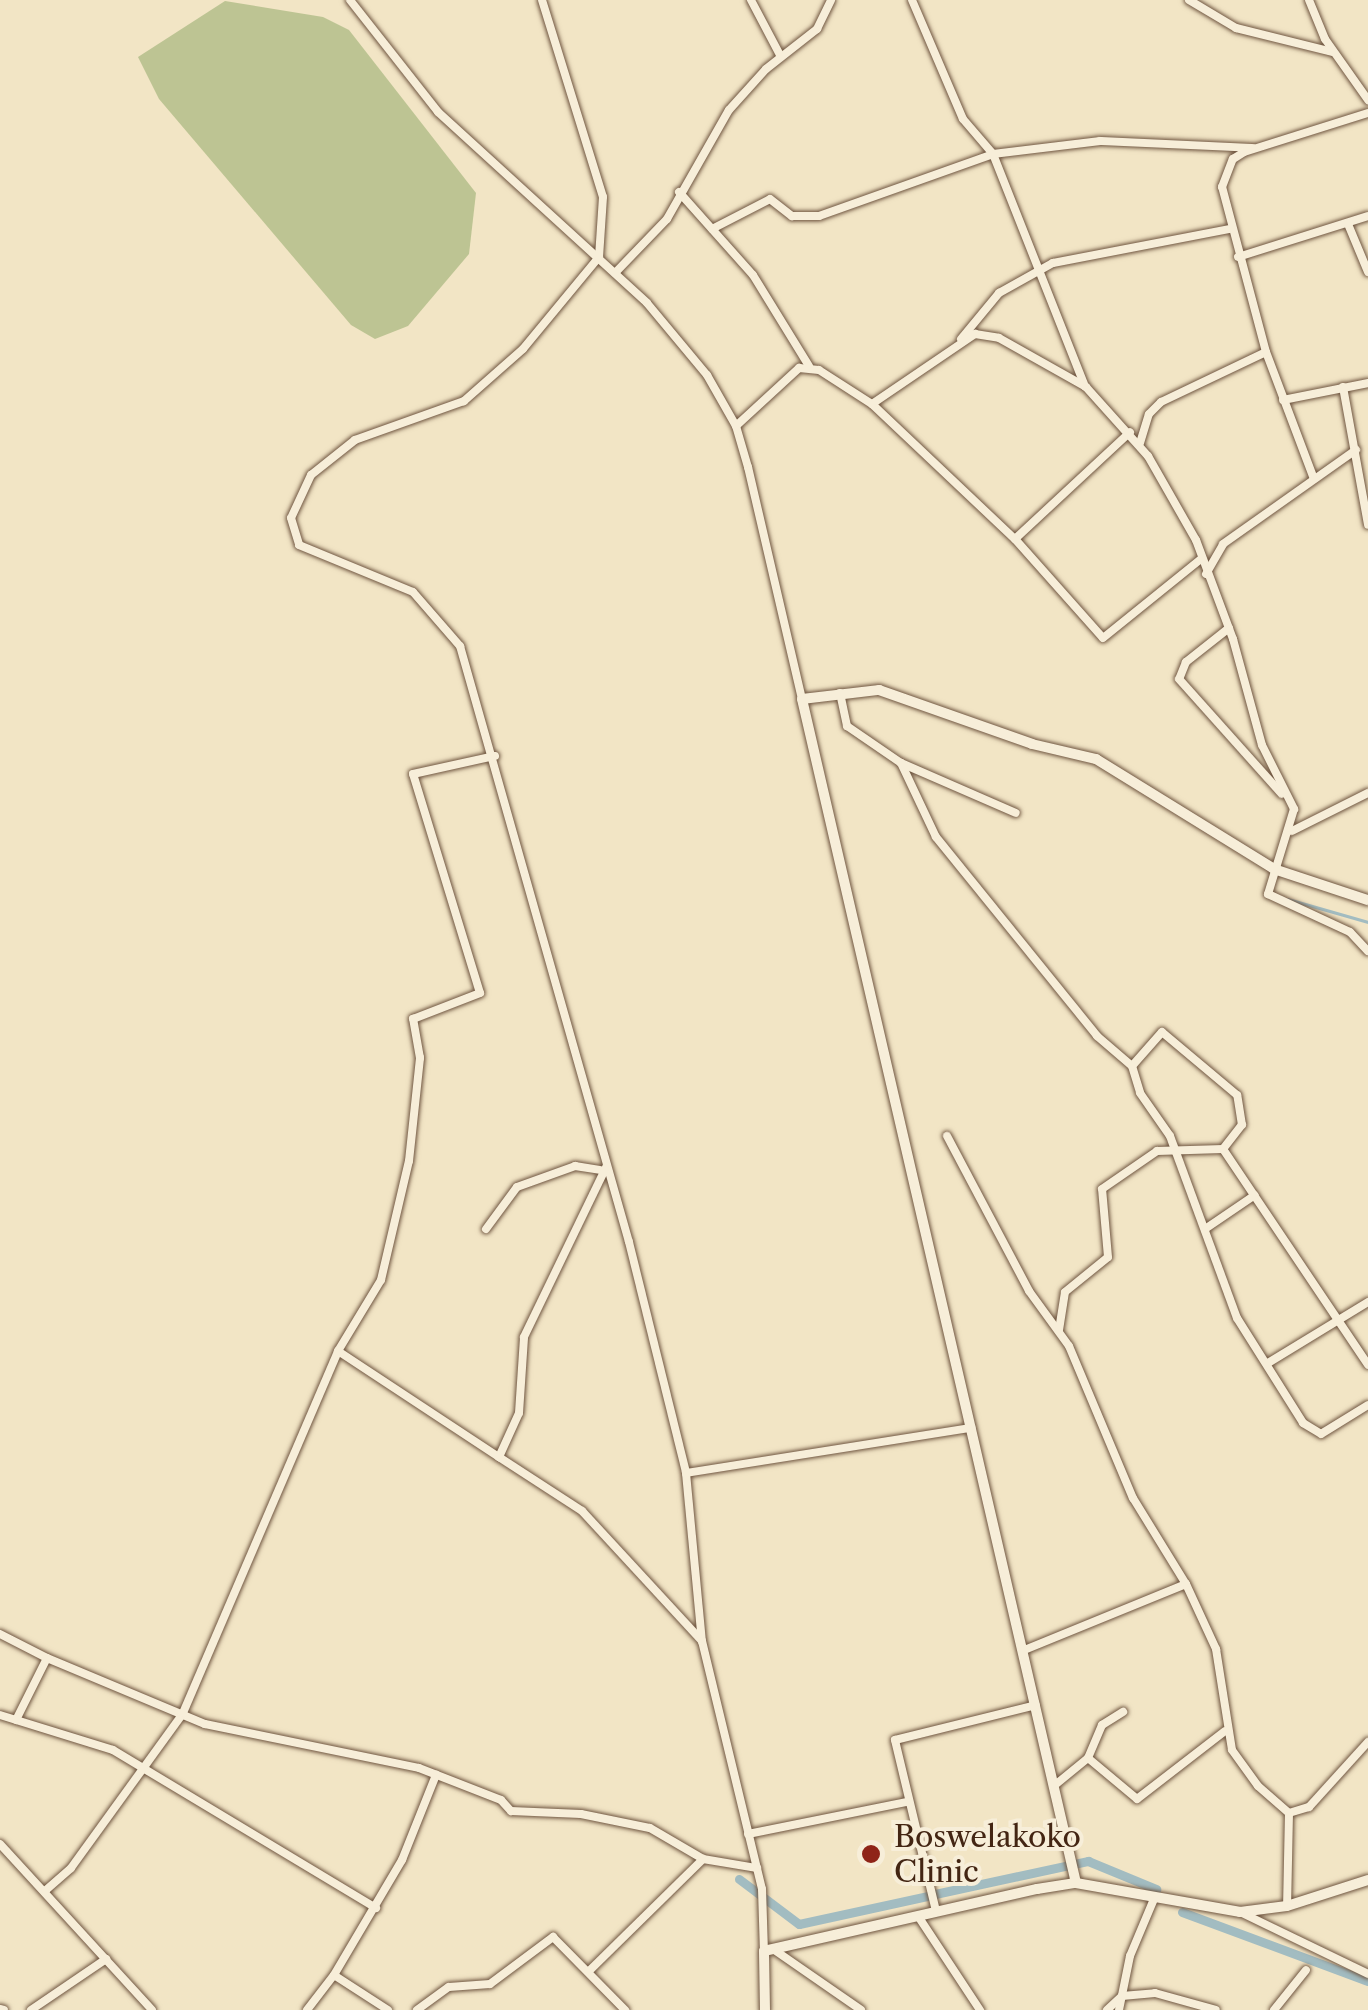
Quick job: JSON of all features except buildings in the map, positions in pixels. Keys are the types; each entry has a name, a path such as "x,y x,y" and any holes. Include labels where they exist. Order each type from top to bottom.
{"street":[{"path":"350,0 438,112 599,257 682,340 736,426 1075,1878"},
{"path":"542,0 603,197 599,257 523,349 464,401 355,440 311,475 293,509 299,545 393,580 450,631 495,756 686,1473 702,1641 762,1889 769,1950 765,2010"},
{"path":"751,0 782,57"},
{"path":"615,273 659,230 730,110 782,57 817,29 832,0"},
{"path":"912,0 963,120 993,154 1043,268 1086,387"},
{"path":"1189,0 1236,28 1332,52"},
{"path":"1308,0 1332,52 1368,100"},
{"path":"712,229 770,199 792,216 819,216 993,154 1100,142 1253,148 1313,135 1368,112"},
{"path":"1253,148 1224,172 1228,229 1266,352 1314,479"},
{"path":"679,192 752,275 809,366 872,404 1015,539 1103,638 1202,558"},
{"path":"1238,258 1368,216"},
{"path":"1348,224 1368,272"},
{"path":"956,346 988,303 1043,268 1228,229"},
{"path":"872,404 975,334 999,338 1086,387 1140,443 1202,558 1229,628 1262,745 1294,810 1292,831 1274,869 1268,894 1350,932 1368,951"},
{"path":"1140,443 1148,414 1161,402 1266,352"},
{"path":"736,426 793,373 809,366"},
{"path":"1283,400 1368,383"},
{"path":"1343,387 1368,525"},
{"path":"1015,539 1130,432"},
{"path":"1206,574 1223,544 1356,450"},
{"path":"1229,628 1186,662 1178,678 1239,739 1294,810"},
{"path":"802,700 840,694 896,694 1032,744 1110,764 1274,869 1368,900"},
{"path":"840,694 855,737 900,762 1016,813"},
{"path":"46,1890 71,1868 182,1713 338,1351 381,1280 419,1081 413,1019 480,993 413,774 495,756"},
{"path":"900,762 936,836 1097,1036 1132,1066 1172,1148 1238,1318 1312,1432 1322,1434 1368,1405"},
{"path":"1292,831 1368,793"},
{"path":"1132,1066 1162,1032 1238,1095 1242,1125 1224,1149"},
{"path":"947,1136 979,1205 1059,1330 1133,1498 1186,1584 1216,1649 1224,1731 1258,1786 1289,1812"},
{"path":"1059,1330 1065,1292 1108,1257 1102,1189 1172,1148 1224,1149"},
{"path":"1224,1149 1368,1366"},
{"path":"486,1228 517,1187 576,1166 603,1169"},
{"path":"499,1457 519,1413 524,1336 603,1169"},
{"path":"1204,1229 1255,1195"},
{"path":"1268,1363 1368,1302"},
{"path":"338,1351 582,1510 702,1641"},
{"path":"686,1473 971,1428"},
{"path":"1024,1650 1186,1584"},
{"path":"0,1634 182,1713 436,1775 501,1800 511,1811 581,1814 650,1828 702,1859 757,1868"},
{"path":"16,1720 48,1658"},
{"path":"936,1911 894,1746 899,1736 1036,1705"},
{"path":"1055,1785 1088,1758 1102,1726 1124,1712"},
{"path":"0,1715 114,1750 376,1908"},
{"path":"1088,1758 1137,1800 1224,1731"},
{"path":"1289,1812 1310,1807 1366,1747"},
{"path":"307,2010 376,1908 436,1775"},
{"path":"748,1834 906,1802"},
{"path":"1286,1906 1289,1812"},
{"path":"0,1844 152,2010"},
{"path":"589,1971 702,1859"},
{"path":"769,1950 1075,1878 1154,1898 1240,1912 1368,1974"},
{"path":"1240,1912 1286,1906 1368,1880"},
{"path":"1119,2010 1130,1956 1154,1898"},
{"path":"918,1916 980,2010"},
{"path":"417,2010 448,1987 490,1984 553,1937 625,2010"},
{"path":"769,1950 861,2010"},
{"path":"31,2010 106,1959"},
{"path":"1274,2010 1306,1970"},
{"path":"334,1975 388,2010"},
{"path":"1106,2010 1122,1996 1168,1994 1216,2010"}],"green space":[{"path":"225,1 323,17 349,30 476,193 469,254 408,326 375,339 351,325 159,99 138,57"}],"waterway":[{"path":"1288,899 1368,922"},
{"path":"935,1894 1088,1861 1156,1889"},
{"path":"739,1879 799,1924 927,1896"},
{"path":"1182,1912 1368,1981"}],"place":[{"name":"Boswelakoko Clinic","path":"871,1854"}]}
